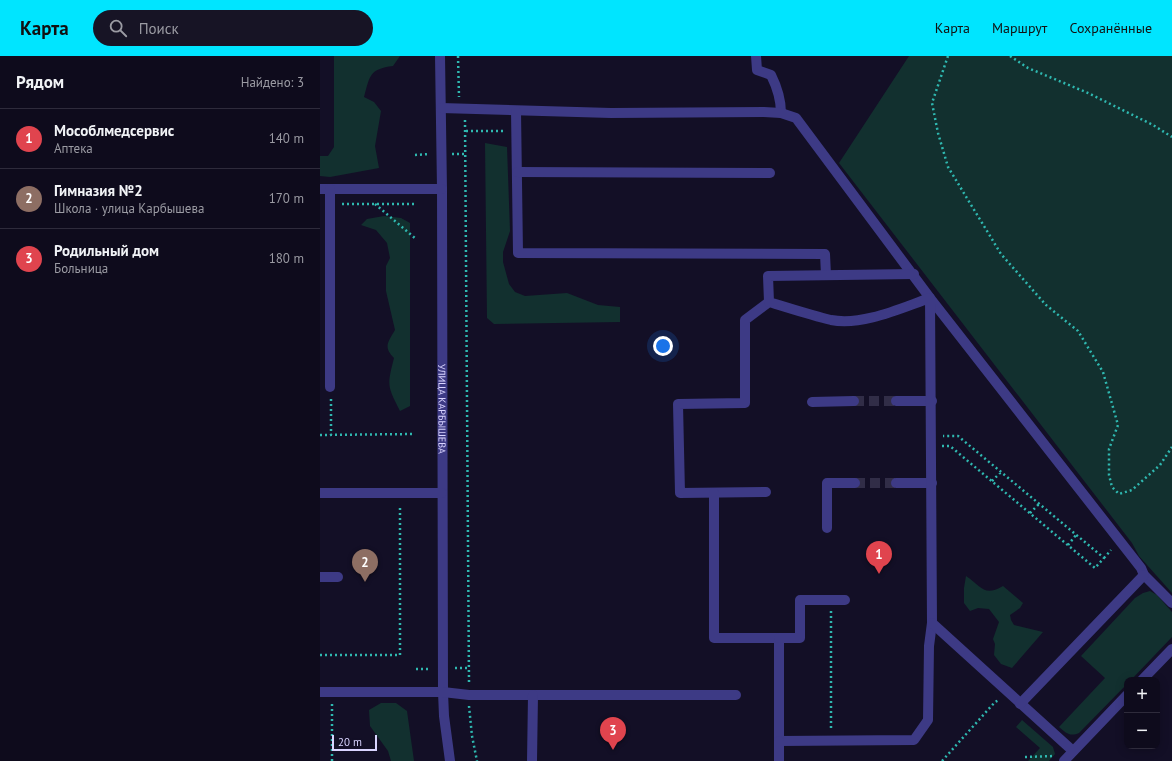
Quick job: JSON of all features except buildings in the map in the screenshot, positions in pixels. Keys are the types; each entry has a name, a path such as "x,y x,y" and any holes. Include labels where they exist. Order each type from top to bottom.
{"street":[{"name":"УЛИЦА КАРБЫШЕВА","path":"440,56 442,189 443,692 444,716 450,761"},
{"path":"756,56 757,70 771,74 778,89 781,113"},
{"path":"441,108 611,113 764,112 781,113 796,118 914,274 930,298 1141,568 1144,575 1172,603"},
{"path":"516,110 518,253 825,254 826,275"},
{"path":"517,172 770,173"},
{"path":"330,387 330,204 325,189 442,189"},
{"path":"769,302 768,276 914,274"},
{"path":"769,302 833,320 859,320 889,312 930,298"},
{"path":"779,741 914,740 928,720 929,646 932,624 932,400 930,298"},
{"path":"766,492 680,493 678,404 745,403 745,320 769,302"},
{"path":"896,401 932,400"},
{"path":"812,402 854,401"},
{"path":"827,528 827,483 855,483"},
{"path":"896,483 932,483"},
{"path":"320,493 442,493"},
{"path":"714,493 714,638 800,638 800,600 845,600"},
{"path":"1020,704 1144,575"},
{"path":"320,577 338,577"},
{"path":"932,624 1073,752"},
{"path":"778,761 779,638"},
{"path":"1145,677 1172,649"},
{"path":"320,692 443,692 469,695 736,695"},
{"path":"532,761 533,695"},
{"path":"1060,758 1073,752 1124,698"}],"path":[{"path":"948,56 932,103 938,133 948,167 1002,254 1046,304 1078,331 1102,372 1118,425 1110,449 1109,475 1112,487 1119,494 1132,490 1160,465 1172,447"},
{"path":"1010,56 1028,68 1088,93 1153,125 1172,137"},
{"path":"466,131 506,131 516,121"},
{"path":"466,154 469,716 477,761"},
{"path":"330,204 416,204"},
{"path":"374,204 416,238"},
{"path":"330,387 331,434"},
{"path":"320,435 415,434"},
{"path":"958,436 1104,558 1095,568 950,446 932,441 958,436"},
{"path":"992,481 1001,472"},
{"path":"320,655 400,655 400,493"},
{"path":"1030,513 1039,504"},
{"path":"1068,545 1076,535"},
{"path":"831,600 831,741"},
{"path":"942,761 995,702 1010,694"},
{"path":"332,700 332,761"},
{"path":"1025,757 1060,758"}],"green space":[{"path":"334,56 400,56 393,66 379,69 372,75 369,79 364,97 374,102 381,111 375,146 379,168 330,177 320,176 320,156 328,156 334,147"},
{"path":"909,56 1172,56 1172,593 1139,556 1132,543 839,163"},
{"path":"485,143 507,147 510,231 503,252 503,262 509,284 515,292 525,296 567,293 598,305 620,307 620,322 494,324 487,318"},
{"path":"384,216 401,218 410,223 410,406 400,411 393,396 389,380 394,358 389,351 388,344 395,330 386,291 386,266 390,258 387,243 376,230 361,225 367,219"},
{"path":"966,576 987,591 1003,586 1023,603 1020,608 1010,615 1014,625 1043,632 1012,668 1001,664 994,655 995,644 993,639 999,622 989,609 978,608 970,611 964,603"},
{"path":"1150,591 1157,595 1172,612 1172,637 1134,677 1124,677 1124,687 1079,733 1073,735 1066,733 1059,727 1105,678 1081,656 1135,598"},
{"path":"381,703 396,703 407,711 414,761 391,761 388,751 370,726 369,710"},
{"path":"1022,720 1053,747 1055,754 1049,761 1028,761 1040,748 1016,727"}],"tunnel":[{"path":"854,401 896,401"},
{"path":"855,483 896,483"}],"place":[{"name":"Мособлмедсервис","path":"879,574"},
{"name":"Гимназия №2","path":"365,582"},
{"name":"Родильный дом","path":"613,750"}]}
